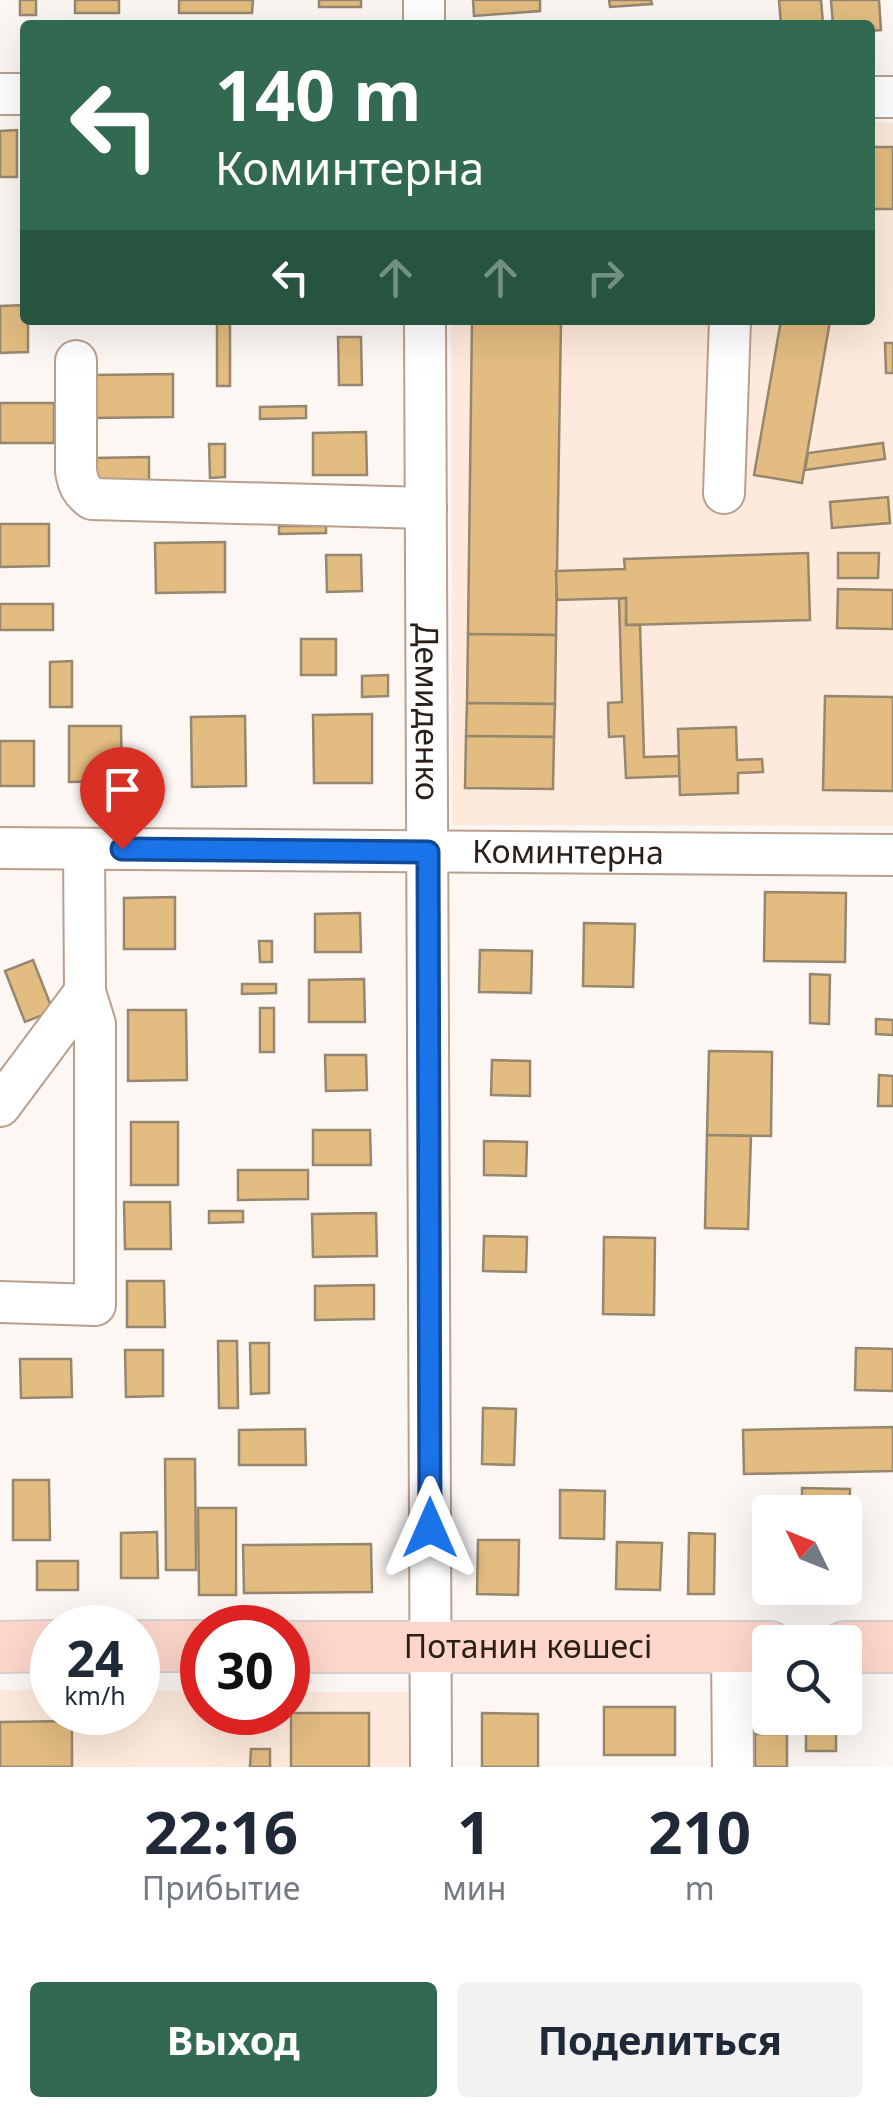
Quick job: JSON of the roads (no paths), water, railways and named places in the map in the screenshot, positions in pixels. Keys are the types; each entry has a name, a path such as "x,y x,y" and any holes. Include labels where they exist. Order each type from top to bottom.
{"main road":[{"path":"0,1647 30,1646"},
{"path":"862,1647 893,1646"},
{"name":"Потанин көшесі","path":"310,1647 751,1647"}],"street":[{"name":"Демиденко","path":"426,325 431,1767"},
{"path":"724,493 730,325"},
{"path":"76,361 76,471 83,492 92,499 426,508"},
{"name":"Коминтерна","path":"0,848 893,855"},
{"path":"0,1302 95,1305 95,1024 85,992 84,848"},
{"path":"0,1106 85,992"},
{"path":"734,1767 751,1647"}]}
